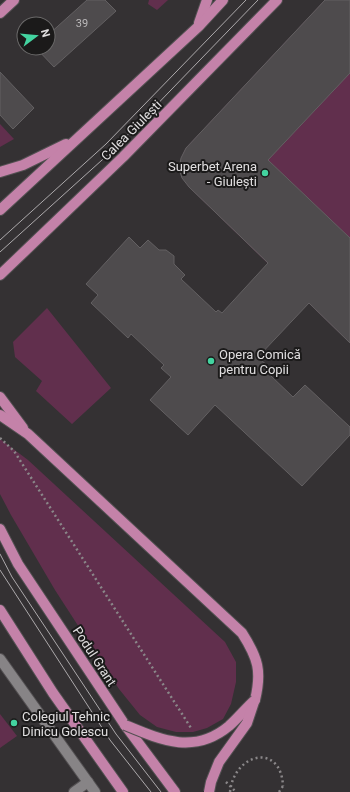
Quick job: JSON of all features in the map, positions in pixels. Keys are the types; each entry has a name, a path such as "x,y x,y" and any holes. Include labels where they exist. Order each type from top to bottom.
{"main road":[{"path":"0,13 14,0"},
{"path":"198,26 207,0"},
{"path":"0,210 198,26 223,0"},
{"name":"Calea Giulești","path":"0,275 123,157 277,0"},
{"path":"0,172 23,164 75,139"},
{"path":"0,397 28,434"},
{"path":"0,415 28,434 242,634 255,656 259,668 260,680 255,700 247,723 219,762 211,782 209,792"},
{"name":"Podul Grant","path":"0,529 18,564 125,725 175,792"},
{"path":"0,610 53,693 123,792"},
{"path":"125,725 160,740 182,743 200,742 213,737 228,726 255,700"}],"lane":[{"path":"0,659 95,792"},
{"path":"74,792 88,782"}],"path":[{"path":"0,438 14,451 194,732"},
{"path":"230,792 238,768 252,759 270,759 277,766 282,775 283,786 279,792"},
{"path":"224,779 236,792"}],"shaded area":[{"path":"149,0 168,0 157,10 148,4"},
{"name":"Superbet Arena - Giulești","path":"325,0 350,0 350,343 189,187 185,182 180,168 186,148"},
{"path":"0,124 14,139 0,147"},
{"path":"47,308 111,388 72,424 36,391 42,381 15,357 13,342"},
{"path":"0,439 28,460 225,642 236,662 236,682 231,704 223,719 207,728 193,732 176,732 157,727 140,715 119,689 55,590 0,494"},
{"path":"0,714 17,736 0,748"}],"building":[{"path":"87,0 105,0 116,11 54,67 44,56 56,56 56,28"},
{"path":"325,0 350,0 350,73 268,160 350,238 350,343 309,303 258,357 273,371 270,375 293,397 305,385 350,427 350,435 302,486 215,405 188,435 150,400 171,377 161,368 164,365 131,334 128,338 91,303 98,295 86,284 129,237 140,248 148,240 159,250 166,250 174,256 174,264 185,275 181,279 216,312 218,310 222,313 268,263 189,187 182,178 179,169 181,158 186,148"},
{"path":"0,72 34,108 13,129 0,115"}],"tram line":[{"path":"0,240 106,144 246,0"},
{"path":"0,252 112,151 258,0"},
{"path":"0,554 12,577 116,734 161,792"},
{"path":"0,570 110,740 151,792"}],"place":[{"name":"Superbet Arena - Giulești","path":"265,173"},
{"name":"Opera Comică pentru Copii","path":"211,361"},
{"name":"Colegiul Tehnic Dinicu Golescu","path":"14,723"}]}
